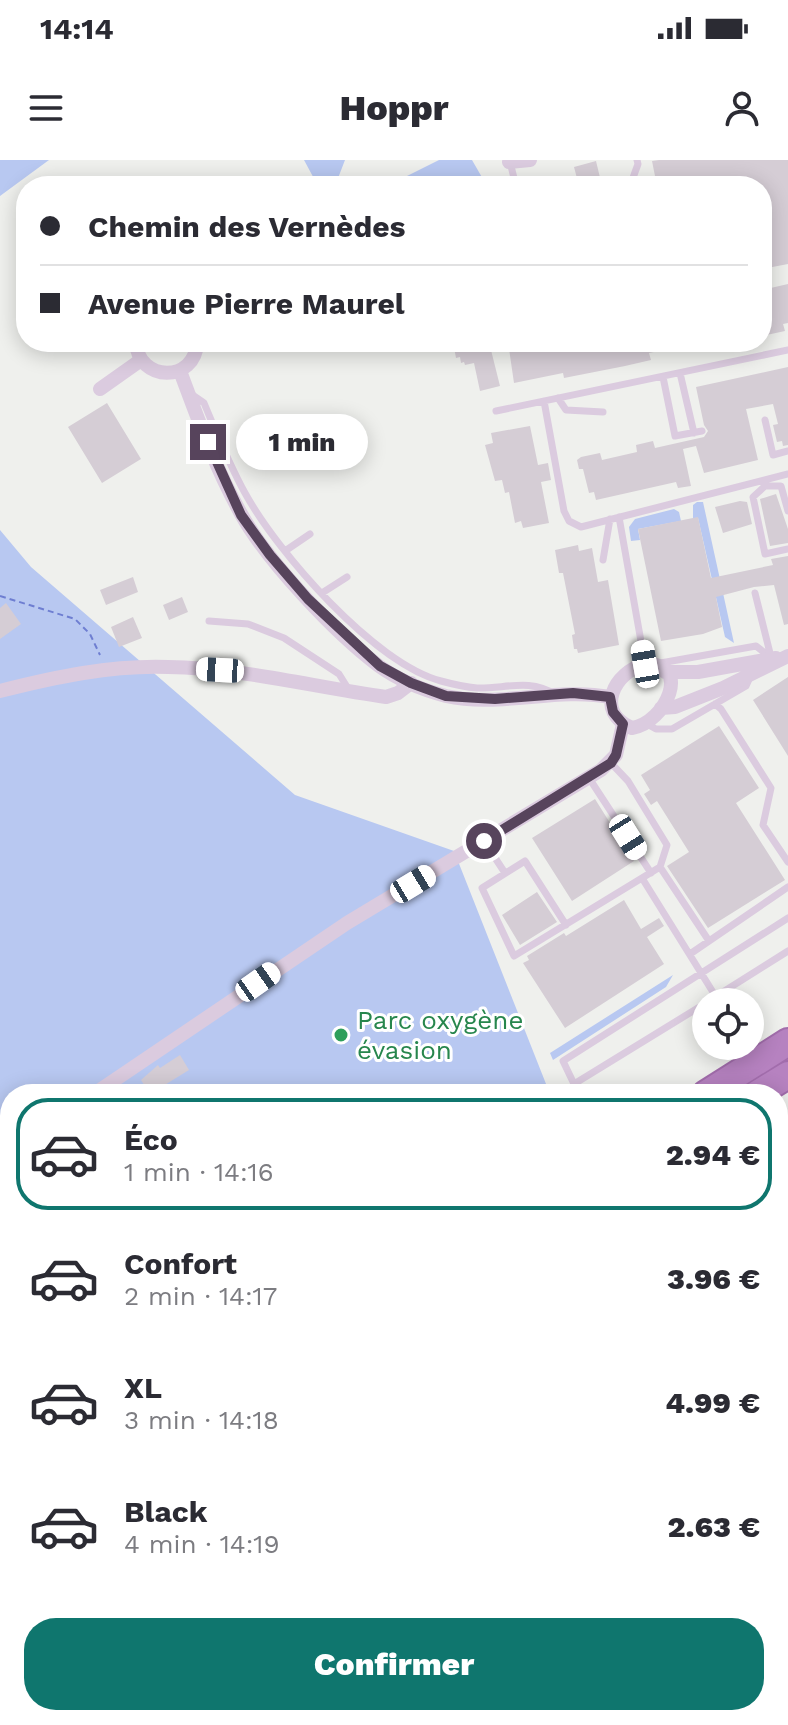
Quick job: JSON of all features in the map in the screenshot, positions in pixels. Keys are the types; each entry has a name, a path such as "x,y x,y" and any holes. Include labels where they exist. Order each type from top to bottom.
{"highway":[{"path":"722,1084 788,1042"}],"street":[{"path":"509,161 530,160"},
{"path":"139,352 141,360 161,374 180,371 195,352"},
{"path":"100,389 141,360"},
{"path":"180,371 235,503 270,555 308,599 380,666 411,683 446,696 478,699 588,693 610,697"},
{"path":"655,667 670,679 673,690 647,724 632,728 623,724 613,712 610,697 626,675 655,667 698,672 781,657"},
{"path":"661,708 675,707 750,677 781,657"},
{"path":"0,691 68,674 166,667 288,679 386,697 411,683"},
{"path":"109,1084 307,948 611,763 616,755 623,724"}],"lane":[{"path":"496,411 788,350"},
{"path":"663,377 675,436 698,432 680,373"},
{"path":"188,392 204,403 246,495 285,551 362,633 409,668 439,680 477,688 543,686 556,695"},
{"path":"558,398 566,410 603,412"},
{"path":"544,401 564,511 569,521 581,527 764,483 788,474"},
{"path":"765,420 773,455 788,451"},
{"path":"764,483 781,486 788,511"},
{"path":"764,483 753,497 765,554 788,549"},
{"path":"603,560 614,518"},
{"path":"614,518 655,667"},
{"path":"285,551 310,534"},
{"path":"322,593 347,577"},
{"path":"755,593 781,657"},
{"path":"209,621 248,624 284,638 339,674 350,692"},
{"path":"647,724 656,729 672,729 746,686 750,677"},
{"path":"715,704 771,788 763,825 788,862"},
{"path":"566,925 525,861 482,888 514,956 566,925 660,867 667,845 628,781 611,763"},
{"path":"589,778 651,873"},
{"path":"484,841 505,873"},
{"path":"660,867 709,941"},
{"path":"642,878 710,988"},
{"path":"690,954 788,887"},
{"path":"692,1011 574,1084 563,1061 788,918"},
{"path":"730,988 788,951"}],"path":[{"path":"0,596 75,619 90,634 99,650 104,670"}],"shaded area":[{"path":"0,160 49,160 27,176 16,176 16,184 0,196"},
{"path":"304,160 345,160 339,176 313,176"},
{"path":"439,160 472,160 481,176 407,176"},
{"path":"703,502 734,643 725,637 698,518 693,518 693,505"},
{"path":"674,509 679,512 681,521 638,529 640,540 631,541 629,527 635,519"},
{"path":"0,530 31,567 295,795 454,851 546,1084 0,1084"},
{"path":"673,975 666,987 553,1060 550,1053"}],"building":[{"path":"788,160 788,264 772,267 772,176 655,176 652,161"},
{"path":"596,161 600,176 576,176 574,167"},
{"path":"788,284 788,323 783,324 785,331 772,334 772,288"},
{"path":"455,352 492,352 500,386 480,391 474,363 465,365 460,357 456,358"},
{"path":"509,352 654,352 649,353 651,360 625,366 564,378 563,373 514,383"},
{"path":"788,367 788,445 777,442 773,425 778,424 773,404 746,409 758,460 704,473 696,446 683,449 691,486 678,488 676,482 596,500 594,492 589,493 583,469 579,469 577,460 581,457 600,453 602,460 637,452 636,445 653,441 655,448 704,437 708,431 696,387"},
{"path":"107,403 141,459 102,483 68,427"},
{"path":"530,426 538,465 548,463 551,480 541,482 549,523 523,528 521,521 515,523 509,492 505,493 502,480 495,481 485,445 493,443 491,433"},
{"path":"776,494 788,529 788,543 770,546 760,499"},
{"path":"747,502 752,524 723,533 715,507"},
{"path":"698,517 711,578 773,565 771,559 788,556 788,624 784,625 774,585 754,587 716,597 722,627 703,634 661,641 638,529"},
{"path":"578,545 579,551 592,548 598,582 608,580 619,645 578,653 574,649 572,635 575,634 563,573 559,573 555,550"},
{"path":"133,577 138,592 106,605 100,590"},
{"path":"182,597 188,612 169,620 163,605"},
{"path":"6,603 21,624 0,639 0,608"},
{"path":"133,617 142,638 119,647 111,627"},
{"path":"788,677 788,756 753,700"},
{"path":"719,726 759,788 736,803 785,880 708,928 667,866 689,852 657,801 651,805 644,794 650,790 641,775"},
{"path":"595,799 634,861 572,901 532,838"},
{"path":"537,892 557,922 520,945 502,915"},
{"path":"624,900 641,929 659,918 664,926 647,937 664,964 565,1028 523,963 529,960 527,956"},
{"path":"180,1055 189,1070 166,1084 144,1084 141,1080 158,1065 160,1068"}],"place":[{"name":"Parc oxygène évasion","path":"341,1035"}],"route":[{"path":"208,442 241,515 270,555 308,599 380,666 411,683 446,696 495,699 588,693 610,697 610,707 623,724 616,755 611,763 484,841"}]}
